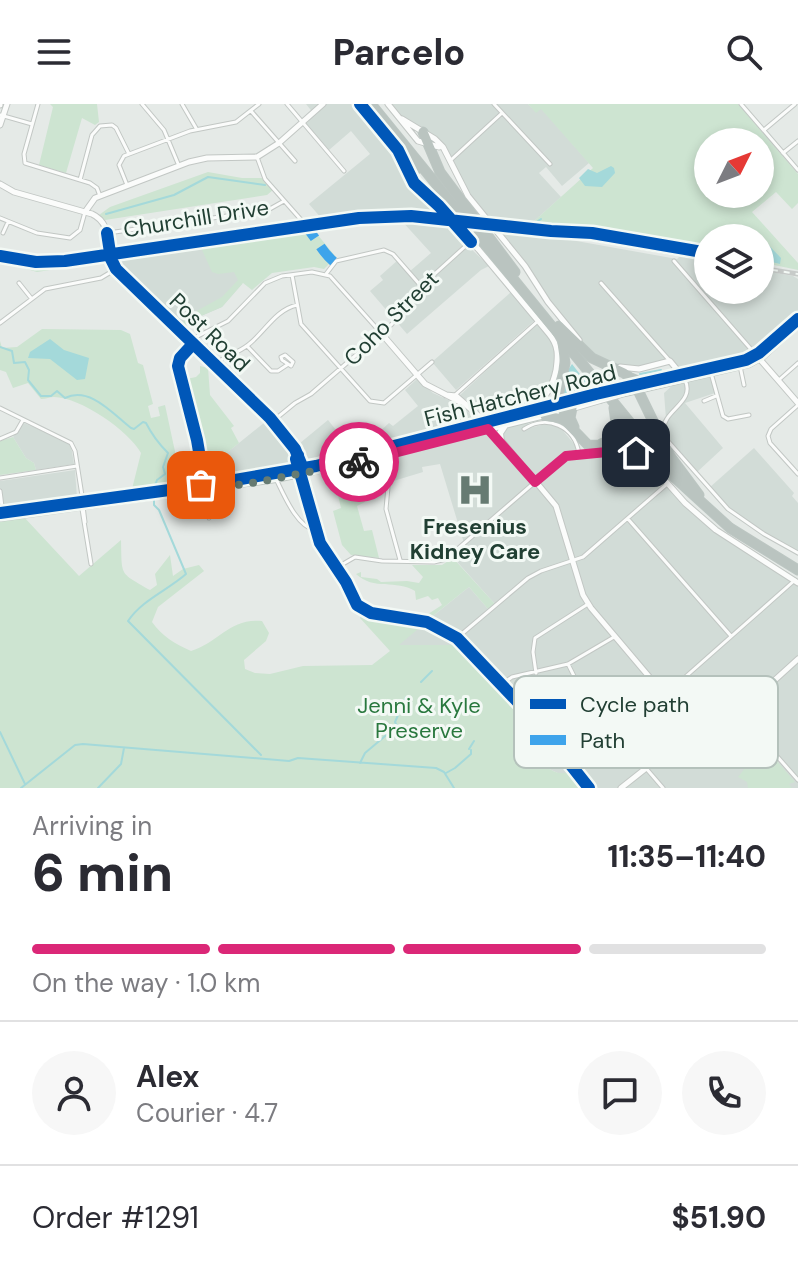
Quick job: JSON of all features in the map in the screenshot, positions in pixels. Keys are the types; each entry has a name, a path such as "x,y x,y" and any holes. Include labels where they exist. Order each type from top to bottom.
{"highway":[{"path":"371,104 680,476 702,498 749,535 798,563"},
{"path":"378,104 515,272"},
{"path":"423,132 434,145 432,156 440,172 558,329 600,397 708,511"},
{"path":"397,151 408,168 494,255"},
{"path":"558,329 590,356 635,382 672,459 702,498"},
{"path":"558,329 566,356 564,412 581,441 591,446 629,445 643,449 708,511 797,577"},
{"path":"635,382 671,378"},
{"path":"564,412 582,437 592,444 603,444 612,438 618,427 617,415 600,397"},
{"path":"545,416 562,417 565,407 600,397"}],"main road":[{"name":"Fish Hatchery Road","path":"600,397 623,391 635,382 684,378 739,364 757,357 798,322"},
{"name":"Fish Hatchery Road","path":"671,378 684,378"},
{"name":"Fish Hatchery Road","path":"201,488 347,464 486,425 564,412"},
{"name":"Fish Hatchery Road","path":"486,425 509,424 545,416"},
{"path":"501,442 500,433 509,424"},
{"name":"Fish Hatchery Road","path":"1,515 246,484 383,453"},
{"path":"347,464 352,458"},
{"path":"246,484 256,477"}],"street":[{"path":"0,125 7,104"},
{"path":"38,104 24,156 26,165 95,186 100,196"},
{"path":"142,104 161,126 179,166"},
{"path":"182,104 196,130"},
{"path":"127,185 119,165 122,157 196,130 230,124 259,104"},
{"path":"287,104 344,171"},
{"path":"0,218 43,234 70,238 80,230 90,203 100,196 207,158 257,157 279,143 323,104"},
{"path":"360,104 397,151"},
{"path":"388,104 418,141 434,145 450,160"},
{"path":"494,104 550,164"},
{"path":"741,104 761,128"},
{"path":"746,110 754,104"},
{"path":"765,128 795,104"},
{"path":"251,111 295,161"},
{"path":"450,160 502,113"},
{"path":"2,116 32,124"},
{"path":"402,119 439,143 468,196 525,266 581,343 635,382 652,367 671,363"},
{"path":"80,180 92,135 100,126 108,124 116,128 129,154"},
{"path":"783,153 798,141"},
{"path":"774,143 798,170"},
{"path":"257,157 263,176 303,222"},
{"path":"408,168 416,186 471,242 553,339 558,353 550,392 534,405 486,425"},
{"path":"0,184 19,194 101,219 116,269 101,278 52,286 0,323"},
{"name":"Churchill Drive","path":"107,233 268,210 284,201"},
{"path":"3,233 8,222"},
{"name":"Coho Street","path":"273,421 311,394 399,317 421,286 471,242"},
{"path":"326,274 336,261 384,250 393,254 421,286"},
{"path":"674,261 798,404 771,429 768,436 770,443 797,471"},
{"name":"Post Road","path":"116,269 273,421 298,455 315,530 322,548 355,603 363,610 427,622 457,638 514,699"},
{"path":"209,518 175,365 179,355 191,341 228,321 271,279 312,272 326,274 430,388 454,397 486,425 556,508 588,604 648,676"},
{"path":"292,275 301,324 370,401 379,404 389,400 432,362"},
{"path":"19,283 31,298"},
{"path":"601,283 684,378 688,391 664,421 662,430 666,439 724,505 764,534 798,553"},
{"path":"215,364 247,346 283,309 297,305"},
{"path":"454,397 538,321"},
{"path":"247,346 271,371 278,371 287,365"},
{"path":"671,363 675,373 671,378"},
{"path":"778,381 798,363"},
{"path":"739,364 744,385"},
{"path":"710,372 725,418 749,415"},
{"path":"704,401 716,396"},
{"path":"0,408 69,441 74,449 91,564"},
{"path":"0,439 16,432 23,420"},
{"path":"524,429 549,421 557,423 578,446 579,454"},
{"path":"336,568 355,557 434,562 446,559 562,458 579,454 633,452 646,459 697,514 728,539 797,577 686,676"},
{"path":"383,453 388,471 386,509 400,561"},
{"path":"0,478 77,466"},
{"path":"276,479 301,520 310,530 315,530"},
{"path":"457,638 528,578 591,551 667,484"},
{"path":"0,491 1,515"},
{"path":"627,519 731,636"},
{"path":"536,673 535,638 588,604"},
{"path":"518,676 568,664 614,637"},
{"path":"778,677 798,659"},
{"path":"568,664 574,676"},
{"path":"500,685 514,677"},
{"path":"778,757 798,780"},
{"name":"Post Road","path":"573,768 589,788"},
{"path":"621,788 646,768 663,788"}],"shaded area":[{"path":"306,104 356,104 390,147 410,184 444,216 368,212 322,219 309,204 370,154 351,131 329,150 306,124 314,114"},
{"path":"388,104 528,104 536,112 541,108 589,163 562,186 546,167 539,173 561,197 532,223 485,217 468,196 443,147 402,119"},
{"path":"400,219 449,221 466,244 489,266 407,334 370,291 383,280 380,276 398,260 409,272 431,253"},
{"path":"493,226 677,259 680,256 694,258 694,304 774,304 774,273 798,279 798,319 753,357 682,376 670,361 659,366 623,368 600,359 584,346"},
{"path":"227,241 242,284 222,307 194,319 184,329 120,267 115,257"},
{"path":"511,292 535,320 456,390 432,362"},
{"path":"536,324 551,340 556,356 548,391 535,402 481,413 459,396"},
{"path":"711,374 715,393 685,403 723,448 696,473 666,439 663,429 666,419 664,393 675,383"},
{"path":"417,379 433,393 464,407 478,423 388,447 377,434 389,423 393,426 418,406 405,390"},
{"path":"270,418 294,448 328,420 356,455 305,467 211,480 204,478 203,472"},
{"path":"528,422 530,428 549,423 559,426 575,445 578,456 628,452 643,459 664,484 645,500 647,503 667,486 697,514 798,583 798,788 589,788 573,770 560,774 547,768 778,768 778,676 514,676 514,695 467,643 462,647 397,645 469,587 488,609 485,613 495,604 451,555 464,543 440,464 422,467 423,472 377,486 371,461"},
{"path":"24,423 68,442 74,464 36,470 13,437"},
{"path":"754,448 794,493 792,496 798,503 798,556 728,509 709,488"},
{"path":"75,470 77,498 0,510 0,481"}],"green space":[{"path":"50,104 97,104 99,122 95,125 82,118 66,173 39,165 53,107"},
{"path":"528,104 738,104 759,128 694,128 694,208 757,208 752,212 763,224 694,224 694,251 532,223 593,168 541,109 536,113"},
{"path":"774,146 798,174 798,203 792,209 776,192 774,194"},
{"path":"208,172 262,178 273,190 267,195 105,220 99,215 110,207"},
{"path":"401,210 401,214 444,216 448,220 396,219 312,228 336,257 324,269 314,267 272,273 252,290 243,283 222,307 194,319 184,329 180,325 191,314 222,297 238,280 234,272 212,272 202,250 195,245 115,257 113,250 368,212"},
{"path":"774,236 798,263 798,270 774,265"},
{"path":"107,250 109,261 37,272 0,261 0,251 34,257"},
{"path":"42,329 121,330 130,334 138,363 143,365 153,404 148,406 151,418 160,416 158,407 165,405 182,484 152,484 132,489 141,453 126,435 103,417 77,403 54,397 41,399 28,383 13,388 6,372 0,370 0,341 2,348 17,347"},
{"path":"200,366 208,368 210,395 234,426 231,428 239,443 203,472 199,441 182,380 196,377"},
{"path":"13,437 36,470 0,475 0,441"},
{"path":"358,477 365,502 357,506 364,531 372,530 379,558 351,555 342,545 333,511 341,508 335,483"},
{"name":"Jenni & Kyle Preserve","path":"23,516 79,576 121,540 124,572 150,590 157,585 155,574 170,555 173,576 183,569 199,565 204,571 158,607 152,622 169,639 191,651 241,623 262,621 269,633 266,641 244,660 245,669 255,673 270,674 303,666 372,665 390,651 360,618 362,613 424,624 399,645 463,645 514,700 514,768 549,768 564,773 572,771 584,788 0,788 0,519"},
{"path":"453,558 495,604 488,609 469,587 429,619 425,616 442,605 438,598 432,600 428,596 416,600 415,591 370,582 363,579 356,574 361,572 361,577 381,582 419,583 423,577 412,565 442,565"},
{"path":"778,762 795,782 789,784 792,788 748,788 747,782 738,777 745,768 778,768"}],"water":[{"path":"611,166 615,173 602,187 585,186 579,178 588,169 597,173"},
{"path":"774,251 781,258 780,264 774,262"},
{"path":"50,339 64,350 89,358 85,379 77,380 50,359 28,358 30,352"},
{"path":"572,364 590,387 563,396 568,370"}],"waterway":[{"path":"106,214 174,195 208,177 265,185"},
{"path":"0,347 12,351 14,363 25,362 29,370 28,380 41,396 51,396 57,391 65,398 83,396 101,403 131,428 146,423 168,453 163,467 165,474 155,485"},
{"path":"640,374 661,370"},
{"path":"154,500 186,574 140,607 128,621 261,755"},
{"path":"404,623 409,626"},
{"path":"421,682 432,671"},
{"path":"360,763 365,753 397,726 395,722 406,697"},
{"path":"0,732 25,784"},
{"path":"469,749 474,741"},
{"path":"21,788 75,745 83,744 289,761 298,758 436,768 444,772 454,788"},
{"path":"98,788 121,764 124,748"},
{"path":"446,773 471,754 471,750"}],"railway":[{"path":"565,234 694,257"},
{"path":"774,270 798,274"}],"marked path":[{"path":"302,229 305,226 334,262"}],"cycle path":[{"path":"360,104 398,150 414,183 471,242"},
{"path":"0,256 36,262 65,261 359,218 411,216 592,233 694,251"},
{"path":"107,233 111,259 116,269 270,418 295,449 302,466"},
{"path":"0,513 206,485 316,466 596,394 746,360 759,353 798,319"},
{"path":"191,346 180,358 178,366 204,481"},
{"path":"298,455 296,459 320,543 357,605 371,613 427,622 457,638 514,698"},
{"path":"573,768 589,788"}],"way so far":[{"path":"201,485 201,490 246,484 359,462"}],"place":[{"name":"Fresenius Kidney Care","path":"475,490"}],"route":[{"path":"359,462 488,429 535,482 566,456 617,451 636,453"}]}
